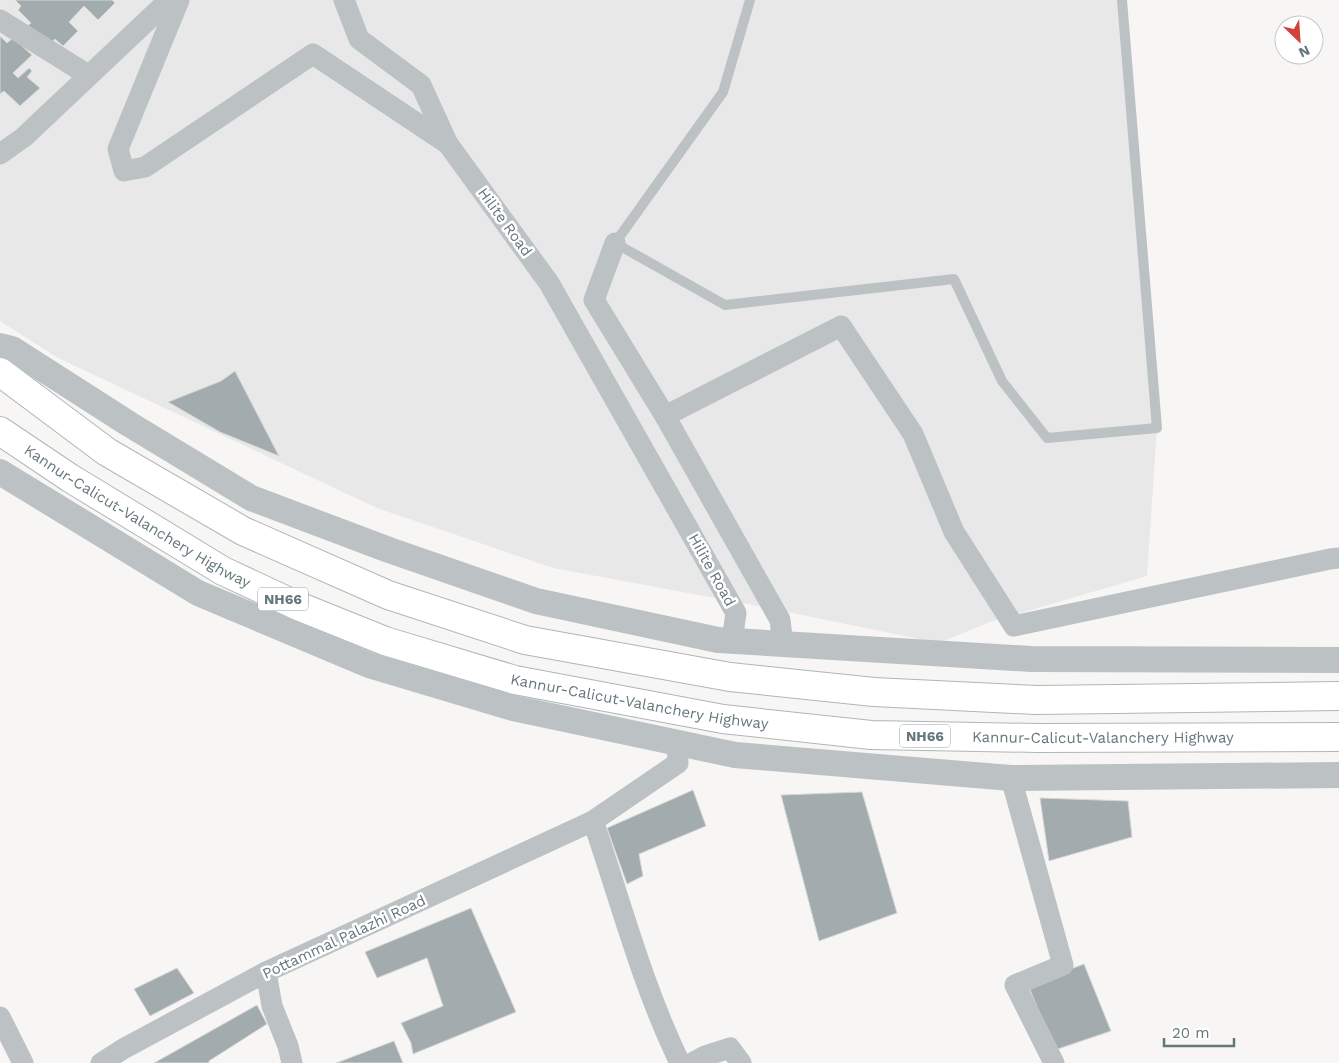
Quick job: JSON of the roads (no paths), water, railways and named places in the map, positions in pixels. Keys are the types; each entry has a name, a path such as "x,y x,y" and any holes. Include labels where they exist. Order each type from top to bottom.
{"highway":[{"path":"0,372 107,452 243,531 388,595 525,640 730,678 874,692 1036,700 1339,696"},
{"name":"Kannur-Calicut-Valanchery Highway","path":"0,431 70,478 223,572 385,642 515,680 724,719 871,735 1038,738 1339,737"}],"street":[{"path":"0,154 24,137 169,0"},
{"name":"Hilite Road","path":"179,0 118,149 124,171 145,167 314,54 448,144 549,283 736,613 732,641"},
{"path":"344,0 359,39 421,85 448,144"},
{"path":"0,20 88,75"},
{"path":"615,243 594,300 665,416 780,620 783,645"},
{"path":"665,416 841,326 913,434 954,532 1014,626 1330,558 1339,558"},
{"path":"0,346 12,349 129,424 251,498 389,550 536,601 718,640 783,645 1031,659 1339,660"},
{"path":"0,472 198,593 369,665 513,708 735,755 1011,778 1339,775"},
{"name":"Pottammal Palazhi Road","path":"101,1063 123,1049 266,972 593,821 678,763 677,742"},
{"path":"1011,778 1063,965 1015,985 1054,1063"},
{"path":"593,821 636,958 659,1018 680,1063"},
{"path":"266,972 272,1006 288,1046 292,1063"},
{"path":"0,1017 23,1063"},
{"path":"692,1063 705,1056 730,1048 741,1063"}],"lane":[{"path":"750,0 723,92 615,243 725,306 954,279 1002,381 1047,438 1157,428 1122,0"}]}
